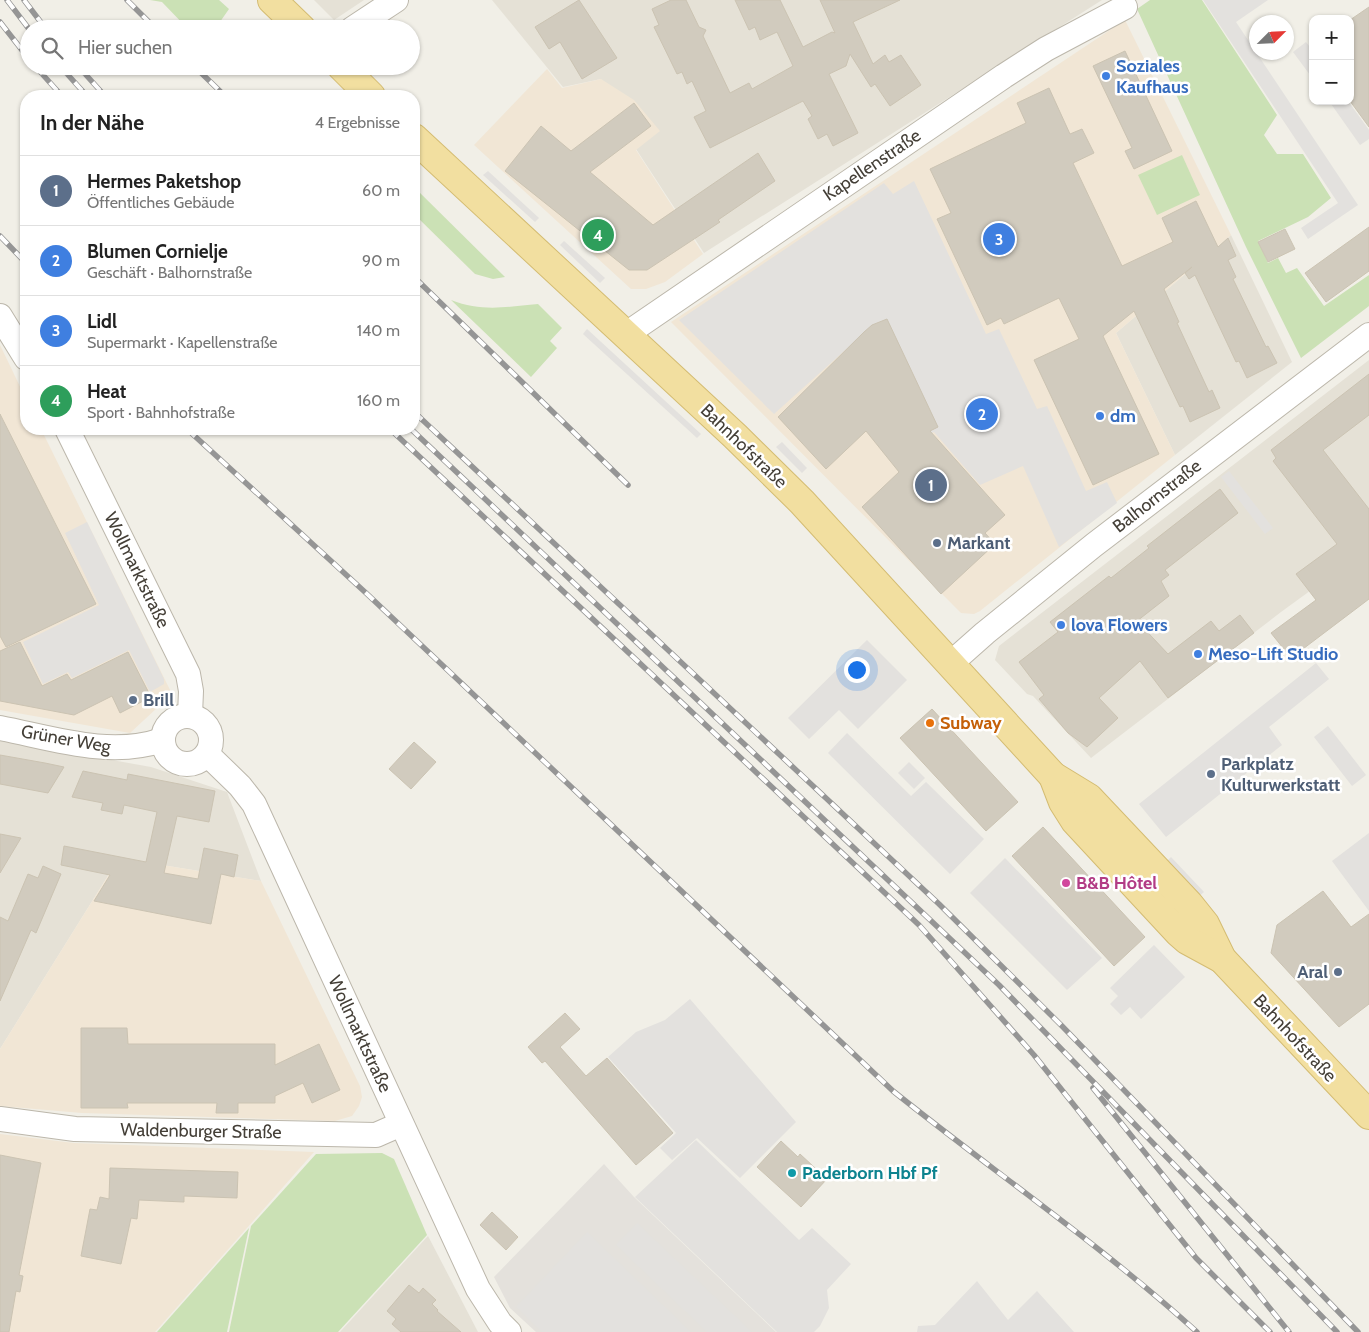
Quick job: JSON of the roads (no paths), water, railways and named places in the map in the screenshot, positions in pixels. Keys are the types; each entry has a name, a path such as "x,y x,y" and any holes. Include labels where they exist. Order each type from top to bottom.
{"main road":[{"path":"272,0 293,20"},
{"path":"350,75 365,90"},
{"name":"Bahnhofstraße","path":"420,144 735,436 802,502 1053,776 1089,798 1189,904 1205,924 1222,959 1369,1115"}],"street":[{"path":"366,20 396,0"},
{"name":"Kapellenstraße","path":"625,335 1004,76 1046,49 1125,7"},
{"path":"0,316 20,348"},
{"name":"Balhornstraße","path":"950,664 985,633 1109,533 1369,335"},
{"name":"Wollmarktstraße","path":"70,435 188,674 191,691 190,715"},
{"path":"190,715 202,720 210,730 212,742 207,754 198,762 185,765 174,761 165,752 162,740 164,729 170,721 180,716 190,715"},
{"name":"Grüner Weg","path":"0,728 112,749 142,747 162,740"},
{"name":"Wollmarktstraße","path":"207,754 240,786 254,804 478,1289 500,1329"},
{"name":"Waldenburger Straße","path":"0,1119 75,1128 376,1135 401,1124"}],"railway":[{"path":"7,0 22,20"},
{"path":"24,0 39,20"},
{"path":"127,0 147,20"},
{"path":"0,22 20,48"},
{"path":"43,75 57,90"},
{"path":"68,75 82,90"},
{"path":"86,75 100,90"},
{"path":"203,75 219,90"},
{"path":"0,236 20,257"},
{"path":"420,283 628,485"},
{"path":"420,418 939,904 1062,1026 1358,1332"},
{"path":"194,435 366,593 893,1091 1123,1269 1197,1332"},
{"path":"396,435 919,925 1034,1055 1196,1258 1270,1332"},
{"path":"417,435 999,985 1337,1332"},
{"path":"1093,1088 1289,1332"}],"place":[{"name":"Soziales Kaufhaus","path":"1106,76"},
{"name":"Heat","path":"598,235"},
{"name":"Lidl","path":"999,239"},
{"name":"Blumen Cornielje","path":"982,414"},
{"name":"dm","path":"1100,416"},
{"name":"Hermes Paketshop","path":"931,485"},
{"name":"Markant","path":"937,543"},
{"name":"lova Flowers","path":"1061,625"},
{"name":"Meso-Lift Studio","path":"1198,654"},
{"name":"Brill","path":"133,700"},
{"name":"Subway","path":"930,723"},
{"name":"Parkplatz Kulturwerkstatt","path":"1211,774"},
{"name":"B&B Hôtel","path":"1066,883"},
{"name":"Aral","path":"1338,972"},
{"name":"Paderborn Hbf Pf","path":"792,1173"}]}
